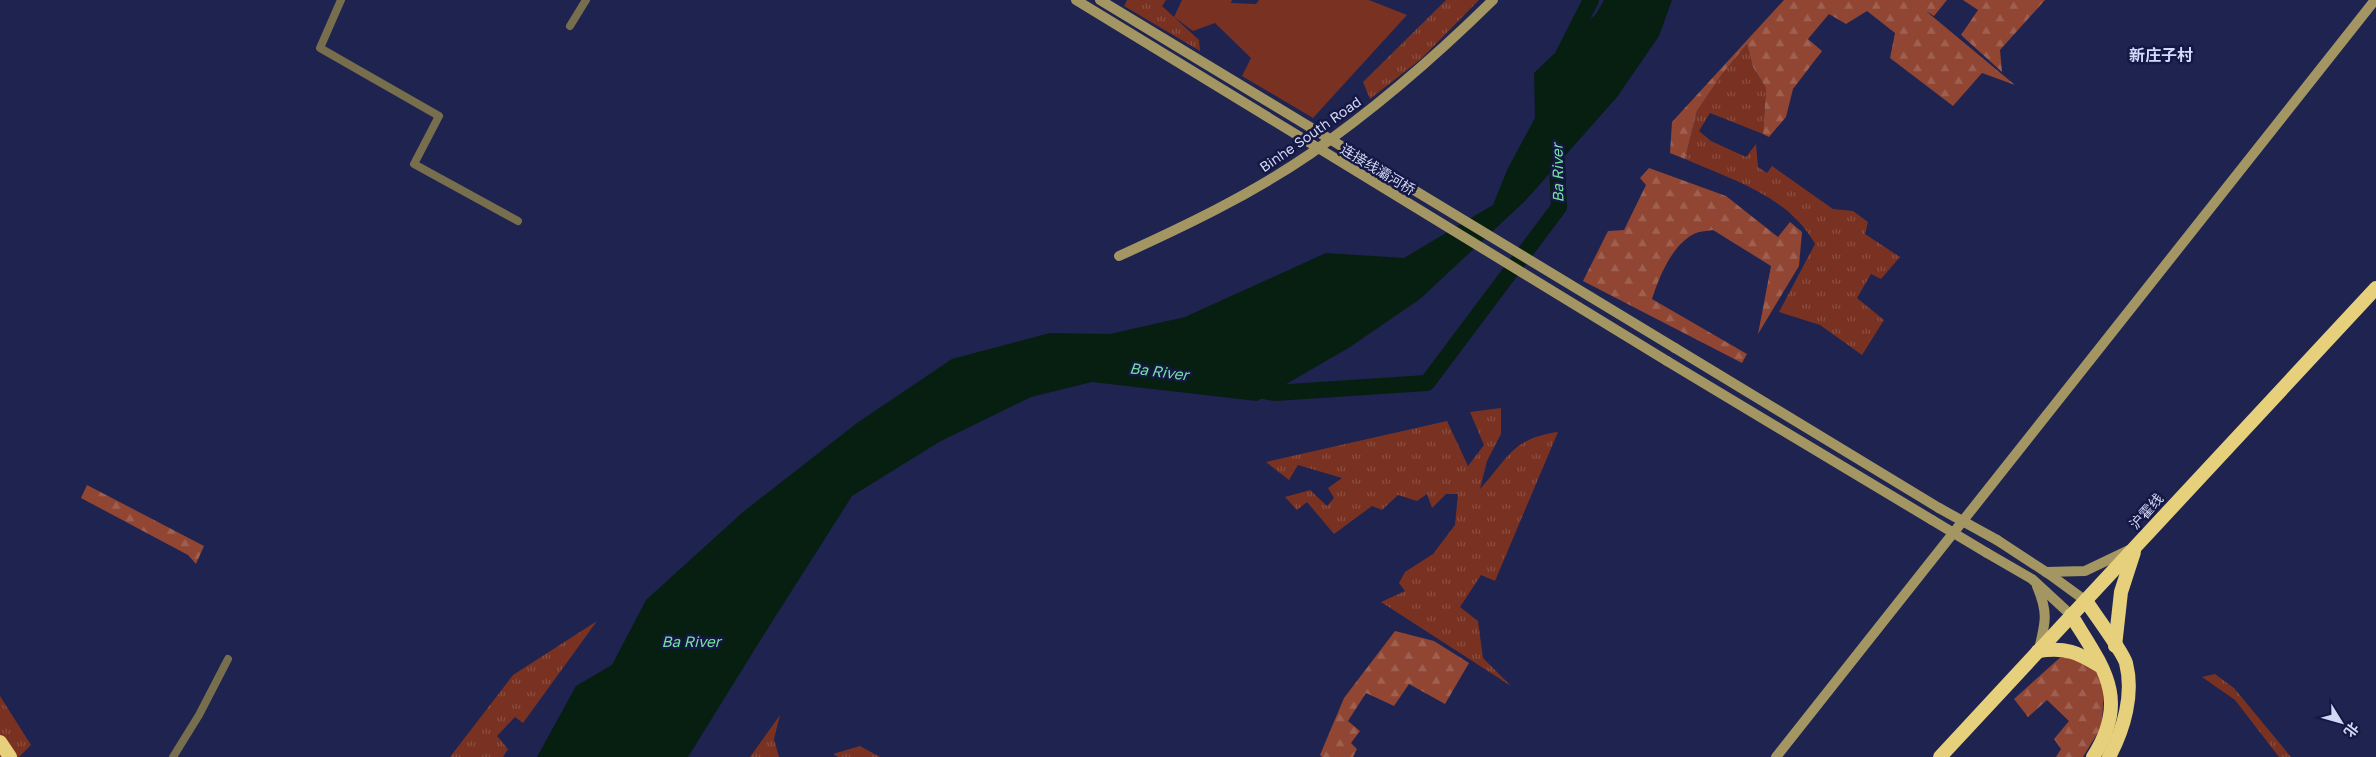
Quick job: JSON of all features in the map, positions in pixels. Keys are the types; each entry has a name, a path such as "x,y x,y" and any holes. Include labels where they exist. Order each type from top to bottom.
{"highway":[{"name":"沪霍线","path":"1940,757 2376,288"},
{"path":"2116,646 2121,592 2136,546"},
{"path":"2086,601 2126,662 2128,700 2118,740 2110,757"},
{"path":"2071,615 2103,668 2112,693 2110,719 2093,757"},
{"path":"2038,651 2066,649 2076,652 2103,668"},
{"path":"0,742 10,757"}],"main road":[{"name":"连接线灞河桥","path":"1076,0 1667,361 2036,582 2071,615"},
{"name":"连接线灞河桥","path":"1100,0 1939,508 1996,540 2046,572 2086,601"},
{"name":"Binhe South Road","path":"1119,256 1215,210 1266,182 1311,154 1420,68 1494,0"},
{"path":"1776,757 2375,0"},
{"path":"2046,572 2085,570 2136,546"},
{"path":"2036,582 2046,605 2038,651"}],"street":[{"path":"341,0 320,48 439,116 414,164 518,222"},
{"path":"570,26 586,0"},
{"path":"173,757 200,715 228,659"}],"green space":[{"path":"1127,0 1166,0 1162,6 1199,40 1200,51 1124,6"},
{"path":"1182,0 1232,0 1231,3 1256,4 1259,0 1369,0 1407,15 1313,118 1242,76 1251,58 1215,23 1193,31 1174,17"},
{"path":"1446,0 1479,0 1421,59 1370,99 1363,82"},
{"path":"1784,0 1947,0 1934,16 1926,11 2015,85 1982,73 1953,106 1890,58 1895,33 1867,11 1846,24 1829,14 1808,39 1822,51 1793,89 1786,117 1769,137 1763,134 1766,88 1753,67 1747,44 1722,74 1697,111 1685,159 1670,153 1672,122"},
{"path":"1963,0 2045,0 2000,50 2002,72 1961,35 1978,10"},
{"path":"1747,44 1753,67 1766,88 1763,134 1710,113 1699,131 1711,141 1746,157 1756,144 1758,167 1767,173 1772,166 1833,209 1853,211 1868,222 1865,234 1900,257 1881,279 1871,274 1857,298 1884,320 1862,355 1820,325 1779,312 1815,244 1804,227 1790,213 1758,191 1685,159 1697,111 1722,74"},
{"path":"1649,168 1726,196 1778,237 1790,222 1802,232 1799,266 1758,334 1771,266 1713,230 1696,233 1686,239 1667,262 1658,281 1652,299 1747,354 1742,363 1583,281 1608,231 1624,230 1646,185 1640,178"},
{"path":"1501,408 1501,434 1487,461 1480,489 1505,459 1520,445 1530,439 1558,432 1495,581 1481,575 1460,607 1478,621 1483,658 1511,686 1381,602 1405,591 1399,583 1405,572 1433,554 1455,525 1458,494 1446,494 1432,508 1427,494 1417,501 1398,495 1382,510 1372,506 1334,534 1307,502 1297,510 1285,497 1310,490 1327,506 1334,498 1328,488 1342,478 1298,465 1289,480 1266,462 1447,421 1468,466 1484,445 1470,412"},
{"path":"87,485 204,546 196,564 188,555 81,498"},
{"path":"597,621 523,723 515,717 497,736 508,749 503,757 450,757 513,675"},
{"path":"1395,631 1434,641 1469,663 1445,704 1409,684 1394,706 1366,693 1348,721 1360,731 1351,743 1357,749 1353,757 1322,757 1320,755 1344,698"},
{"path":"2064,654 2091,663 2104,681 2102,726 2083,757 2056,757 2061,749 2054,739 2069,721 2047,700 2028,717 2014,699"},
{"path":"2215,674 2234,688 2291,757 2279,757 2235,700 2202,677"},
{"path":"0,696 31,745 19,757 0,757"},
{"path":"780,715 774,739 779,757 750,757"},
{"path":"860,746 880,757 838,757 833,754"}],"water":[{"name":"Ba River","path":"1604,0 1672,0 1659,36 1617,97 1525,201 1420,299 1350,347 1257,401 1092,382 1031,397 939,442 852,496 688,757 537,757 576,686 612,665 646,600 743,512 857,423 952,359 1050,333 1110,334 1185,317 1326,253 1404,258 1493,205 1508,168 1535,118 1534,73 1596,14"}],"waterway":[{"name":"Ba River","path":"1563,55 1591,0"},
{"name":"Ba River","path":"1250,388 1274,393 1427,383 1559,207 1556,142"}],"district":[{"name":"新庄子村","path":"2161,55"}]}
